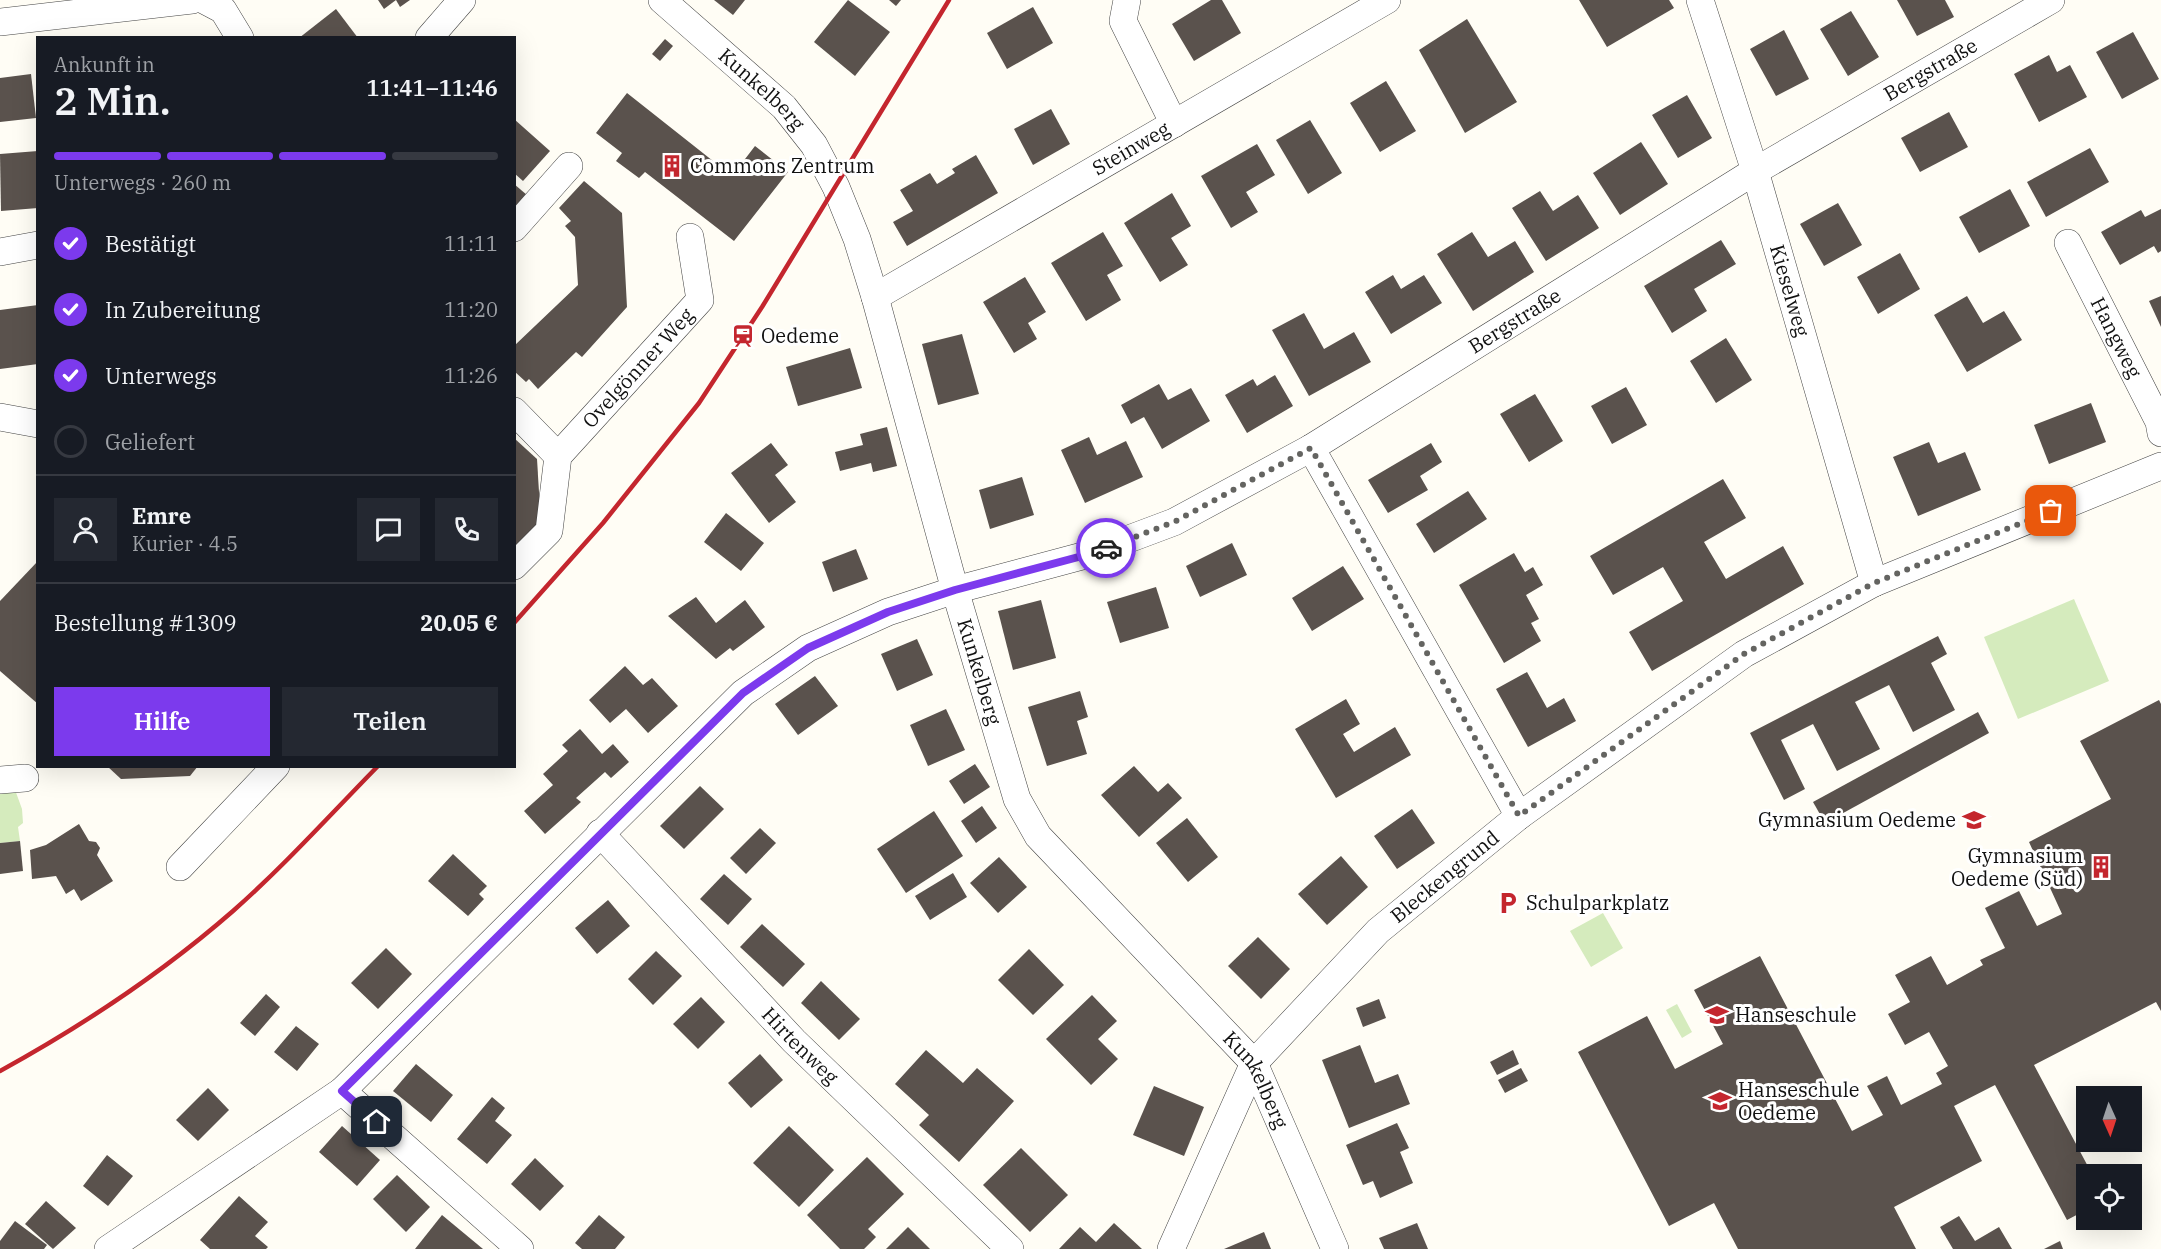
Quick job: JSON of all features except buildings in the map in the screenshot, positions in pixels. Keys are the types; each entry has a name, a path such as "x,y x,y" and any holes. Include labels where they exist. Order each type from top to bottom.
{"street":[{"path":"0,22 192,0"},
{"path":"204,0 223,10 239,36"},
{"path":"431,36 462,0"},
{"name":"Kunkelberg","path":"662,0 784,107 814,145 840,197 857,239 875,297 955,590 1017,799 1038,836 1254,1063 1335,1249"},
{"path":"1127,0 1123,21 1174,124"},
{"name":"Steinweg","path":"875,297 1387,0"},
{"name":"Kieselweg","path":"1700,0 1755,171 1874,583"},
{"name":"Bergstraße","path":"108,1249 342,1091 743,693 808,648 888,612 955,590 1086,555 1174,522 1311,448 1755,171 2051,0"},
{"path":"516,226 569,166"},
{"name":"Ovelgönner Weg","path":"558,456 700,300 690,237"},
{"name":"Hangweg","path":"2068,243 2159,422 2161,433"},
{"path":"0,252 36,245"},
{"path":"516,413 558,456 549,531 516,564"},
{"path":"0,417 36,424"},
{"path":"1311,448 1519,816"},
{"name":"Bleckengrund","path":"1171,1249 1254,1063 1378,931 1519,816 1744,654 1874,583 2161,466"},
{"path":"180,867 274,768"},
{"name":"Hirtenweg","path":"600,833 794,1041 1010,1249"},
{"path":"342,1091 520,1249"}],"green space":[{"path":"2074,599 2109,681 2018,719 1984,637"},
{"path":"14,787 22,809 23,823 18,827 20,841 0,843 0,789"},
{"path":"1603,913 1623,948 1591,967 1570,931"},
{"path":"1677,1004 1692,1032 1682,1038 1666,1010"}],"railway":[{"path":"516,621 603,523 699,403 762,307 949,0"},
{"path":"0,1071 61,1036 121,997 206,934 307,840 376,768"}],"way so far":[{"path":"1106,548 1174,522 1311,448 1519,816 1744,654 1874,583 2051,511"}],"place":[{"name":"Commons Zentrum","path":"672,166"},
{"name":"Oedeme","path":"743,336"},
{"name":"Gymnasium Oedeme","path":"1974,820"},
{"name":"Gymnasium Oedeme (Süd)","path":"2101,867"},
{"name":"Schulparkplatz","path":"1508,903"},
{"name":"Hanseschule","path":"1717,1015"},
{"name":"Hanseschule Oedeme","path":"1720,1101"}],"route":[{"path":"377,1122 342,1091 743,693 808,648 888,612 955,590 1106,548"}]}
